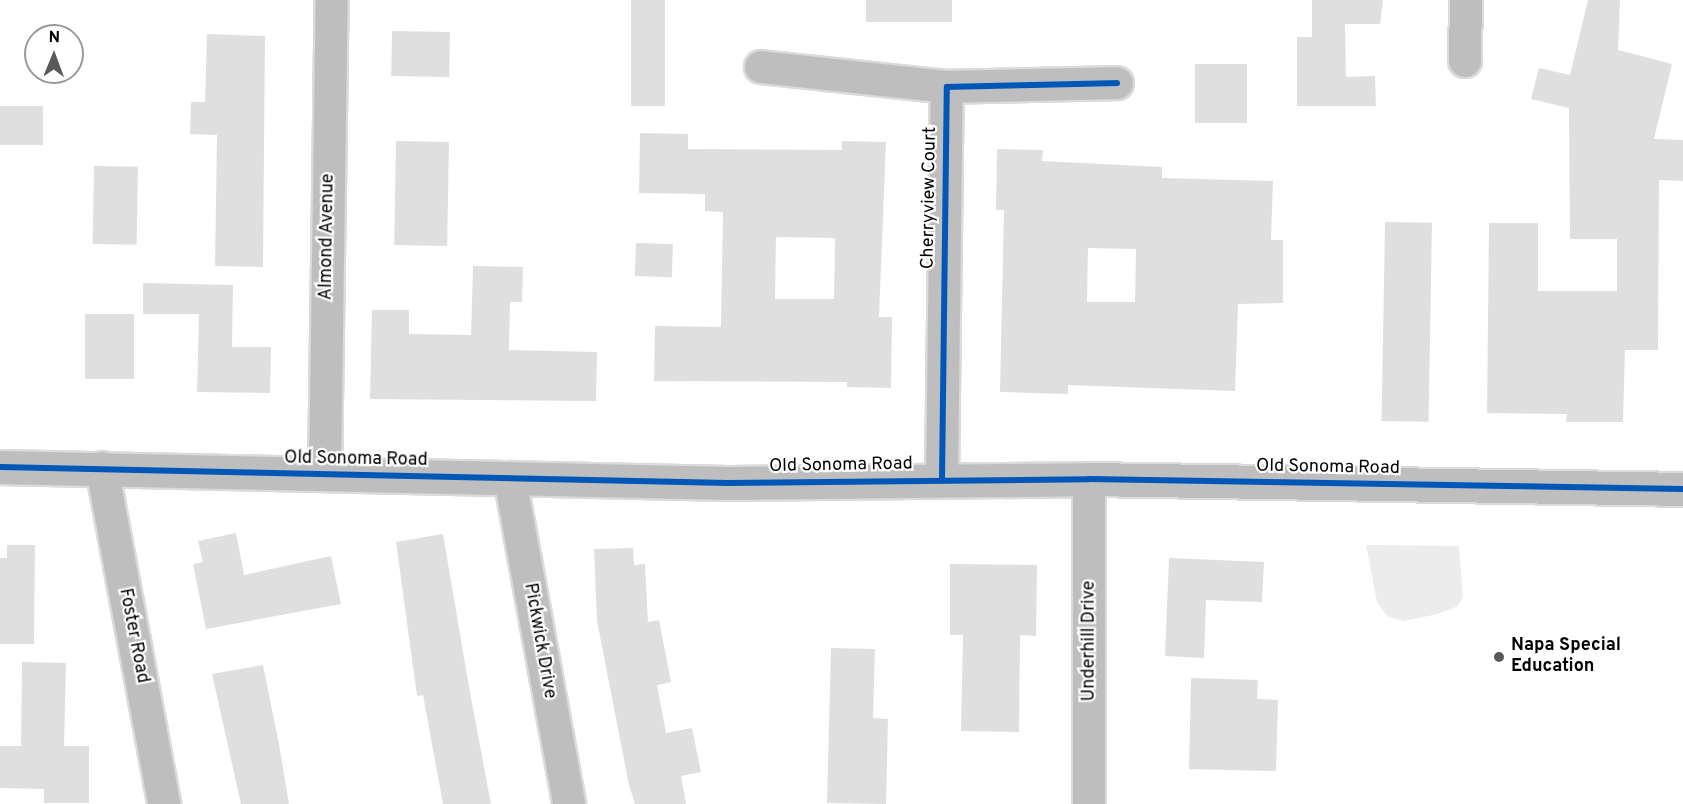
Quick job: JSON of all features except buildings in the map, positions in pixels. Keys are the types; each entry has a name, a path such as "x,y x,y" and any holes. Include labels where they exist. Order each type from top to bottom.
{"main road":[{"name":"Old Sonoma Road","path":"0,467 510,478 1089,479 1683,489"}],"street":[{"name":"Almond Avenue","path":"325,475 332,0"},
{"path":"1465,61 1466,0"},
{"path":"761,67 947,87 1117,83"},
{"name":"Cherryview Court","path":"942,480 947,87"},
{"name":"Foster Road","path":"102,468 164,804"},
{"name":"Pickwick Drive","path":"510,478 568,804"},
{"name":"Underhill Drive","path":"1089,479 1089,804"}],"shaded area":[{"path":"1366,545 1459,546 1463,597 1458,606 1438,614 1404,621 1387,616 1377,602"}],"cycle path":[{"path":"942,480 947,87 1117,83"},
{"path":"0,467 728,483 1089,479 1683,489"}],"place":[{"name":"Napa Special Education","path":"1499,657"}]}
